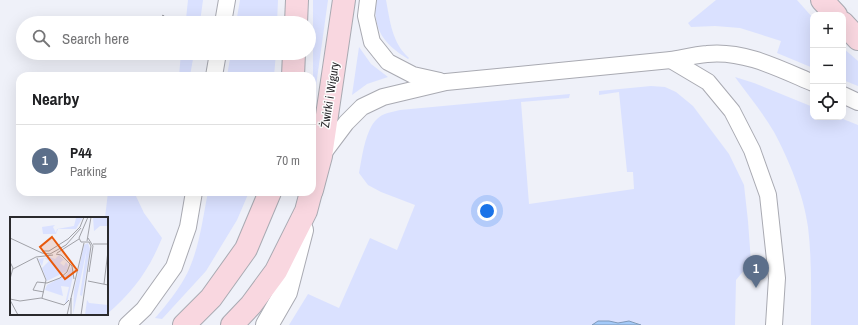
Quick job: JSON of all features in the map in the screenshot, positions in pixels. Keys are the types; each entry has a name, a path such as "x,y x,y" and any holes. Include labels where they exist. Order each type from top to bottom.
{"street":[{"path":"296,0 296,16"},
{"name":"Żwirki i Wigury","path":"316,175 321,156 344,0"},
{"path":"846,26 858,39"},
{"path":"293,72 294,60"},
{"path":"184,325 211,298 246,249 268,196"},
{"path":"267,325 286,292 310,198"},
{"name":"Żwirki i Wigury","path":"232,325 251,305 276,271 310,198"}],"lane":[{"path":"224,16 227,0"},
{"path":"368,0 366,16 372,42 388,62 413,75 446,82"},
{"path":"321,156 346,123 362,107 383,96 446,82 671,60 708,54 728,54 757,60 810,82"},
{"path":"215,72 217,60"},
{"path":"671,60 708,82 732,111 752,150 768,195 777,278 774,325"},
{"path":"846,96 858,102"},
{"path":"127,325 144,309 174,267 188,227 193,196"}],"shaded area":[{"path":"188,0 203,0 201,16 186,16"},
{"path":"240,0 278,0 277,16 237,16"},
{"path":"313,0 328,0 316,86 316,72 313,72 313,60 316,60 316,16 313,16"},
{"path":"375,0 386,0 395,39 403,52 409,58 408,59 386,41 378,28"},
{"path":"716,0 797,0 810,15 810,67 777,53 781,41 740,28 715,26 691,27 688,23"},
{"path":"359,47 371,64 388,77 367,84 352,95"},
{"path":"846,51 858,61 858,86 846,81"},
{"path":"180,60 193,60 191,72 179,72"},
{"path":"230,60 275,60 274,72 228,72"},
{"path":"735,77 754,83 810,106 810,120 846,120 858,125 858,325 811,325 810,252 806,215 785,154 774,132"},
{"path":"651,86 665,87 676,92 693,106 729,154 744,185 751,262 736,280 735,325 641,325 634,322 601,322 592,325 289,325 308,294 339,308 370,238 397,250 415,205 381,192 368,185 359,173 367,137 373,124 382,115 400,110 570,94 569,98 521,102 529,204 634,189 633,172 627,172 619,92 599,95 599,91"},
{"path":"108,196 136,196 144,213 162,238 152,260 139,280 125,297 108,313 108,217 105,217"},
{"path":"207,196 247,196 237,220 206,271 162,319 155,318 179,287 187,273 199,239"}],"water":[{"path":"598,321 618,323 629,321 641,325 592,325"}],"place":[{"name":"P44","path":"756,288"}]}
